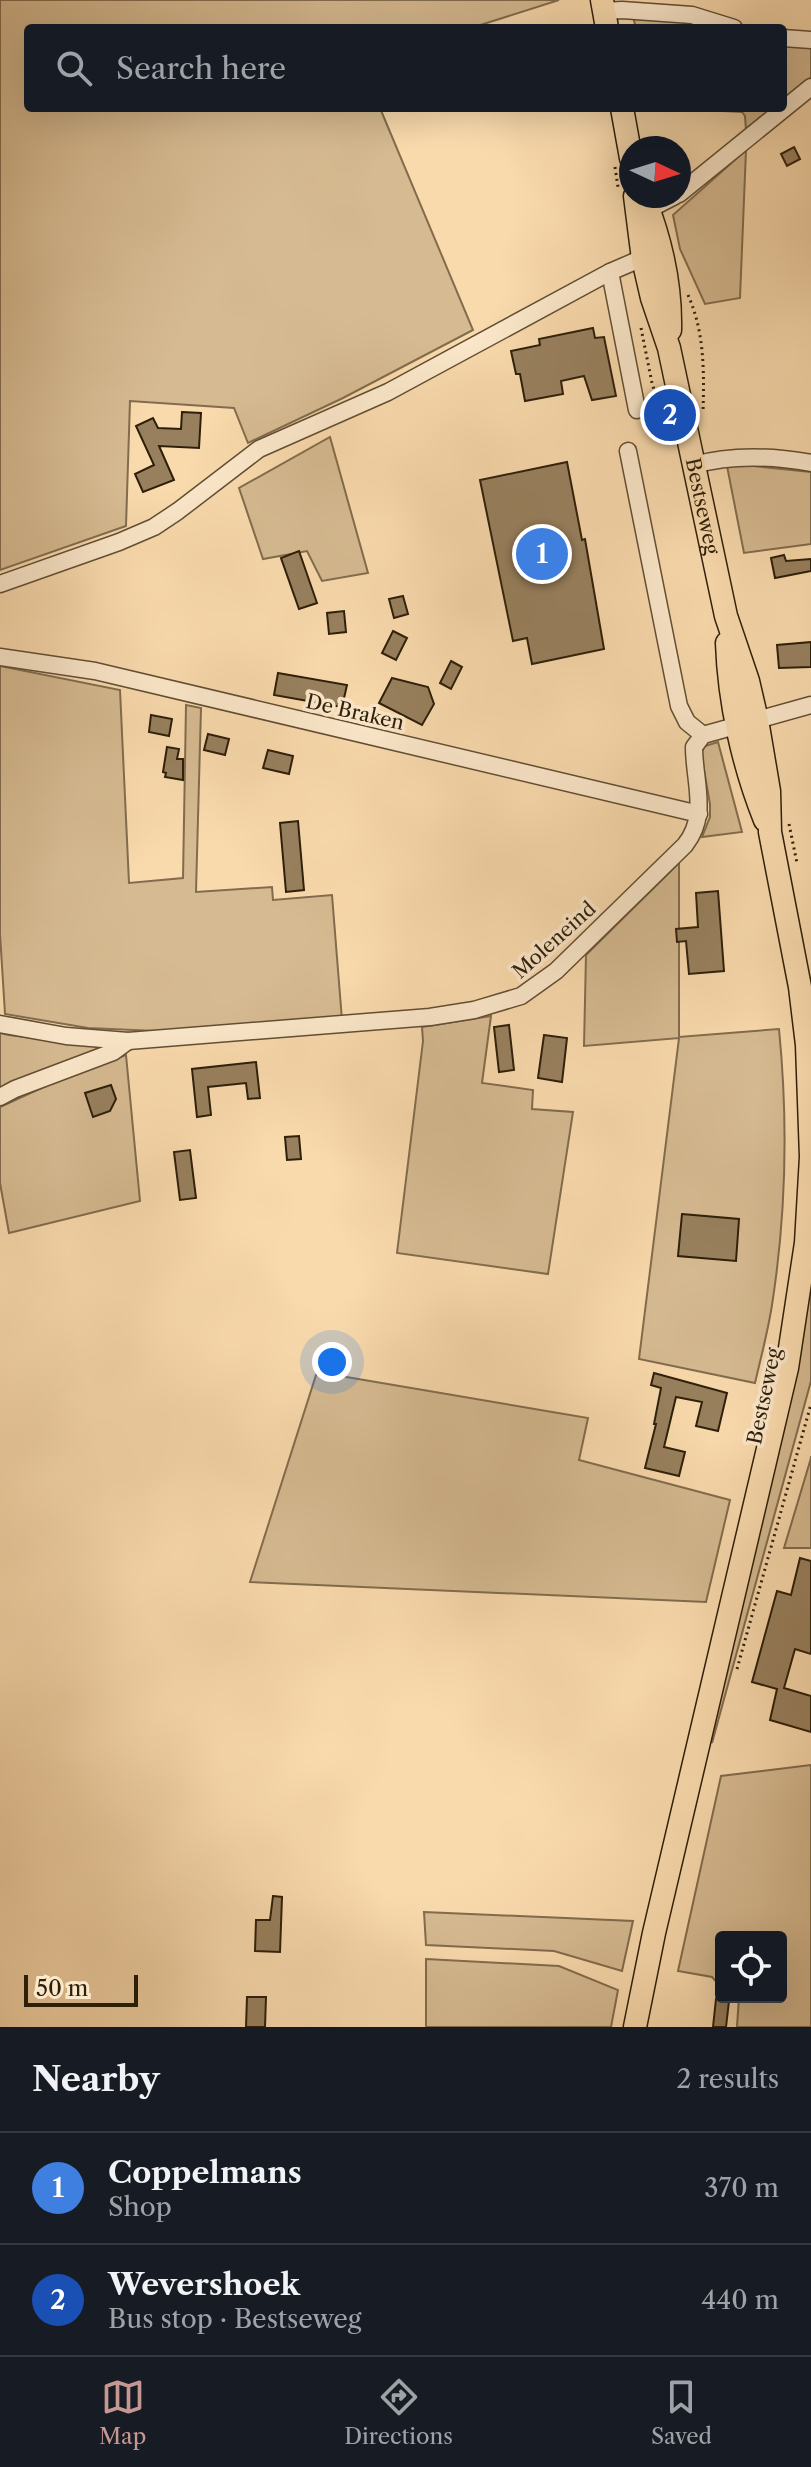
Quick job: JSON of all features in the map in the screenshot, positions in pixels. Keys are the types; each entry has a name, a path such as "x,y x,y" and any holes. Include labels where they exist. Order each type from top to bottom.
{"main road":[{"path":"623,112 627,136"},
{"name":"Bestseweg","path":"635,2027 654,1933 784,1381 806,1243 811,1157 807,1045 780,828 748,723 748,681 726,616 669,348 652,298 652,254 642,208"}],"street":[{"path":"604,13 622,10 692,15 721,24"},
{"path":"787,38 811,40"},
{"path":"787,106 811,87"},
{"path":"691,184 780,112"},
{"path":"0,584 154,527 259,449 388,392 610,272 652,254"},
{"path":"610,272 637,410"},
{"path":"628,451 679,706 687,722 703,735"},
{"path":"694,465 736,457 811,463"},
{"name":"De Braken","path":"0,657 95,671 699,814"},
{"path":"699,814 694,747 703,735 811,705"},
{"name":"Moleneind","path":"0,1024 26,1031 128,1041 430,1017 474,1010 521,996 556,971 685,845 694,833 699,814"},
{"name":"Moleneind","path":"0,1097 113,1052 128,1041"}],"path":[{"path":"780,828 797,869"},
{"path":"736,1672 811,1404"}],"shaded area":[{"path":"0,0 559,0 484,24 24,24 24,112 382,112 473,330 343,398 248,443 234,408 130,401 126,526 0,570"},
{"path":"633,17 670,18 698,24 635,24"},
{"path":"787,41 811,44 811,77 787,97"},
{"path":"742,112 768,112 746,130"},
{"path":"746,150 740,298 705,304 680,249 673,215 681,208 691,208 691,199"},
{"path":"330,437 368,573 322,581 307,551 263,559 239,488"},
{"path":"727,466 811,472 811,544 744,553"},
{"path":"0,666 120,690 129,883 183,878 186,705 201,708 196,892 272,887 273,900 332,895 342,1020 156,1031 88,1028 5,1014 0,934"},
{"path":"718,742 742,832 702,837 710,817 710,804 701,753 705,746"},
{"path":"679,863 679,1037 779,1029 784,1098 783,1202 772,1305 755,1383 639,1359 679,1038 584,1046 586,955"},
{"path":"491,1016 482,1083 533,1090 532,1109 573,1112 548,1274 397,1253 423,1041 422,1027"},
{"path":"0,1033 9,1035 102,1047 0,1091"},
{"path":"126,1055 140,1201 9,1233 0,1183 0,1107 61,1079"},
{"path":"811,1267 811,1381 712,1743 709,1725"},
{"path":"317,1372 588,1418 579,1460 730,1500 706,1602 250,1582"},
{"path":"811,1458 811,1548 784,1548"},
{"path":"811,1765 811,2027 737,2027 739,2003 787,2003 787,1931 715,1931 715,1980 712,1977 678,1971 721,1776"},
{"path":"424,1912 633,1921 622,1971 554,1951 426,1945"},
{"path":"426,1959 559,1966 618,1990 611,2027 426,2027"}],"building":[{"path":"794,147 800,159 787,166 781,154"},
{"path":"593,328 595,338 604,337 616,396 592,400 584,376 561,381 563,394 525,401 520,374 516,374 511,351 540,345 539,339"},
{"path":"182,412 201,413 199,448 159,446 174,480 143,492 135,474 154,465 136,426 153,418 158,428 181,429"},
{"path":"567,462 582,540 585,539 604,649 532,664 527,638 513,641 480,480"},
{"path":"299,551 317,603 299,609 281,558"},
{"path":"784,555 786,561 811,559 811,571 775,578 771,558"},
{"path":"403,596 408,614 394,618 389,599"},
{"path":"344,611 346,632 329,634 327,613"},
{"path":"393,631 407,638 396,660 382,653"},
{"path":"811,642 811,667 779,668 777,645"},
{"path":"451,661 462,667 451,689 440,683"},
{"path":"278,673 347,685 342,707 274,695"},
{"path":"392,678 428,687 434,704 422,725 379,703"},
{"path":"151,715 172,719 169,736 149,732"},
{"path":"208,734 229,739 225,755 204,750"},
{"path":"167,747 179,749 177,759 183,759 183,780 165,777"},
{"path":"268,750 293,756 289,774 263,768"},
{"path":"298,821 304,890 286,892 280,823"},
{"path":"718,891 724,971 689,974 686,941 677,942 676,929 698,927 696,893"},
{"path":"509,1025 514,1070 499,1072 494,1027"},
{"path":"544,1035 567,1038 562,1082 538,1078"},
{"path":"256,1062 260,1098 248,1099 246,1083 208,1087 211,1115 197,1117 192,1069"},
{"path":"111,1085 116,1099 110,1111 93,1117 85,1093"},
{"path":"299,1136 301,1159 287,1160 285,1137"},
{"path":"190,1150 196,1198 180,1200 174,1152"},
{"path":"682,1214 739,1219 736,1261 678,1256"},
{"path":"654,1373 727,1393 718,1431 696,1426 702,1402 676,1397 664,1447 685,1452 679,1476 645,1468 661,1388 651,1385"},
{"path":"800,1558 811,1561 811,1654 795,1649 784,1688 811,1696 811,1732 770,1720 777,1689 752,1682 777,1591 791,1595"},
{"path":"273,1896 282,1897 280,1952 255,1951 256,1920 270,1920"},
{"path":"247,1997 266,1997 265,2027 246,2027"},
{"path":"716,2003 729,2003 726,2027 713,2027"}],"place":[{"name":"Wevershoek","path":"670,415"},
{"name":"Coppelmans","path":"542,554"}]}
